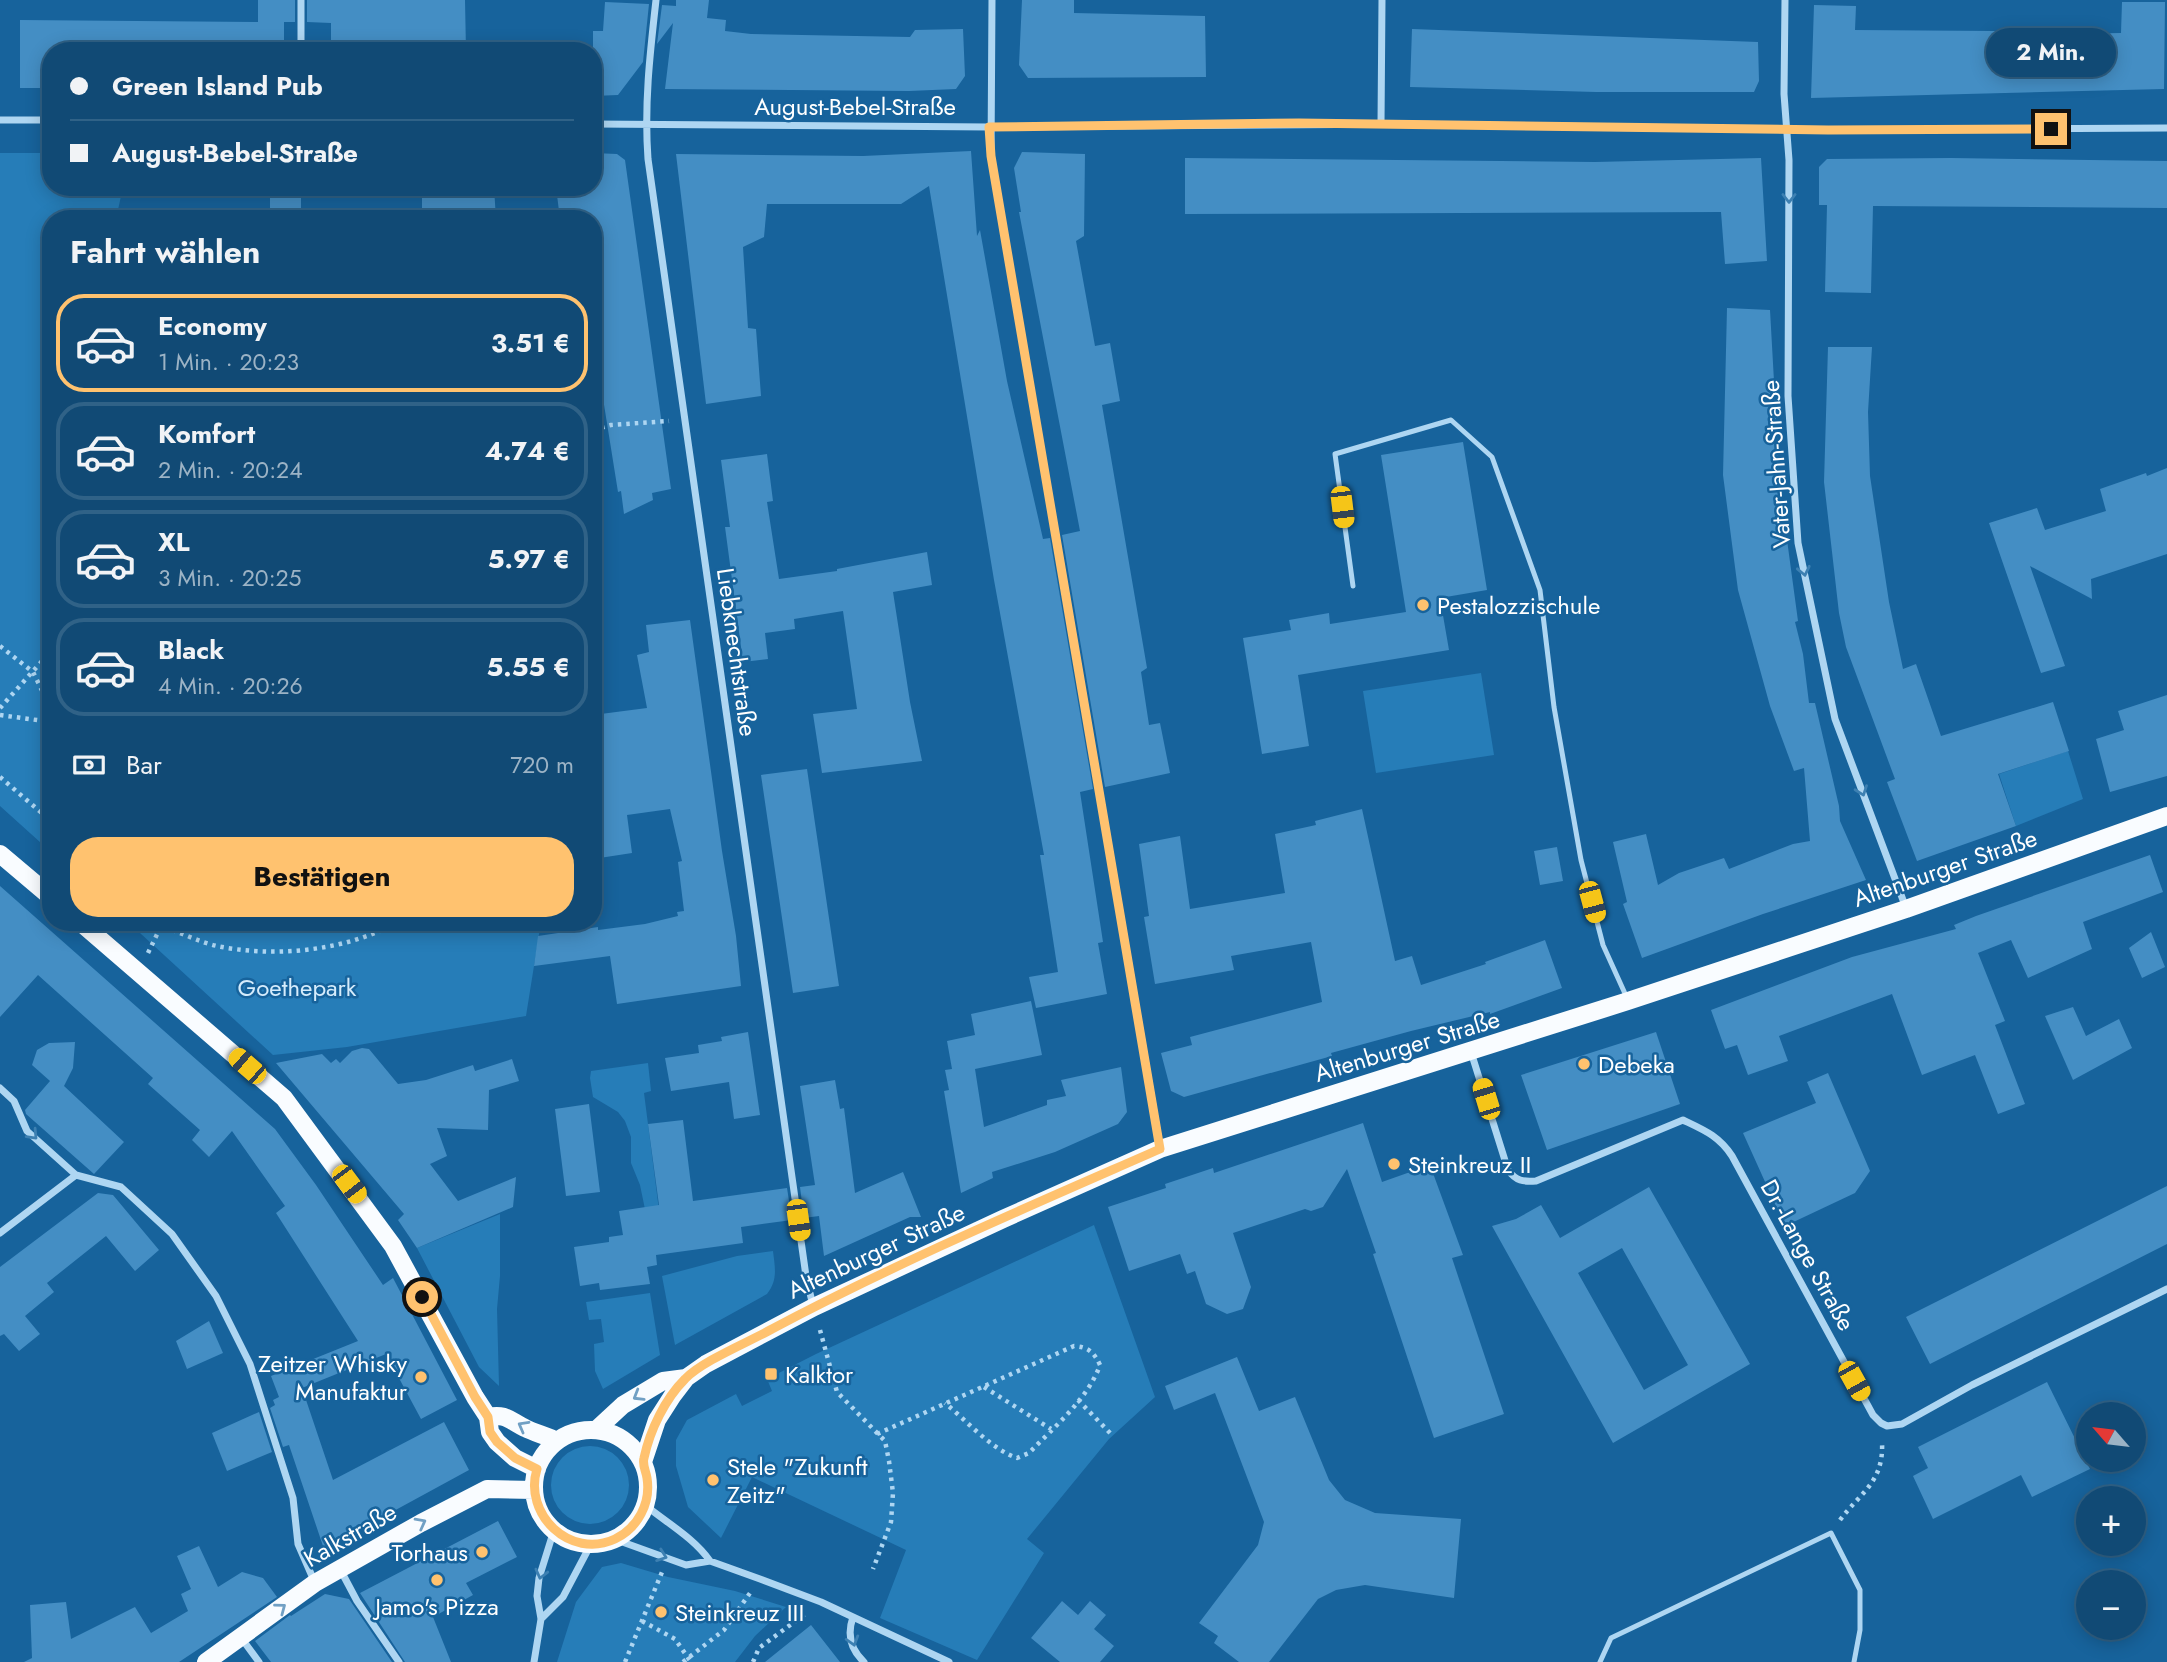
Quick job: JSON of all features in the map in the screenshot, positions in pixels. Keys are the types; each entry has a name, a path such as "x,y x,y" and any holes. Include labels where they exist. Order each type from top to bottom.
{"main road":[{"name":"Altenburger Straße","path":"597,1429 623,1405 663,1381 686,1378 814,1307 1160,1149 1628,1001 1906,909 2167,816"},
{"path":"0,854 42,889"},
{"path":"91,931 284,1098 393,1246 488,1417 490,1432 505,1451 537,1469"},
{"name":"Altenburger Straße","path":"643,1462 657,1420 686,1378"},
{"path":"488,1417 506,1416 524,1428 557,1441"},
{"path":"597,1429 624,1440 643,1462 648,1488 645,1505 633,1525 614,1539 591,1544 571,1540 554,1530 540,1512 534,1490 537,1469 545,1453 557,1441 576,1431 597,1429"},
{"name":"Kalkstraße","path":"206,1662 315,1583 487,1489 534,1490"}],"street":[{"path":"301,0 301,42"},
{"name":"Liebknechtstraße","path":"656,0 647,84 648,159 806,1276 814,1307"},
{"path":"992,0 989,127 991,156 1160,1149"},
{"path":"1381,124 1382,0"},
{"name":"Vater-Jahn-Straße","path":"1785,0 1784,94 1789,160 1788,396 1798,543 1835,719 1906,909"},
{"path":"0,120 42,120"},
{"name":"August-Bebel-Straße","path":"602,124 989,127 1381,124 1787,130 2167,128"},
{"name":"Dr.-Lange Straße","path":"1471,1051 1508,1170 1514,1178 1524,1182 1536,1181 1683,1121 1714,1134 1724,1143 1873,1415 1881,1423"},
{"path":"0,1088 14,1101 27,1131 76,1175 121,1187 172,1234 216,1296 250,1364 293,1498 298,1544 315,1583"},
{"path":"0,1233 76,1175"},
{"path":"1881,1423 1887,1426 1902,1424 1972,1385 2167,1289"},
{"path":"645,1505 671,1527 700,1545 710,1561"},
{"path":"534,1662 541,1619 537,1596 539,1578 554,1530"},
{"path":"614,1539 686,1565 710,1561 760,1579 821,1602 949,1662"},
{"path":"541,1619 562,1597 591,1544"},
{"path":"340,1569 357,1601 399,1662"},
{"path":"853,1617 849,1636 864,1662"},
{"path":"242,1638 259,1662"}],"lane":[{"path":"1353,586 1335,454 1451,420 1492,457 1540,590 1554,707 1581,860 1603,945 1628,1001"},
{"path":"1600,1662 1611,1638 1831,1533 1860,1590 1860,1630 1854,1662"}],"path":[{"path":"602,428 685,420"},
{"path":"0,646 33,672 42,690"},
{"path":"0,708 42,662"},
{"path":"0,715 42,721"},
{"path":"0,777 42,813"},
{"path":"138,971 157,931"},
{"path":"180,931 217,946 262,950 304,949 343,943 381,931"},
{"path":"814,1307 837,1392 885,1441 893,1493 891,1522 873,1569"},
{"path":"877,1434 945,1403 983,1386 1074,1346 1085,1347 1096,1354 1100,1365 1095,1380 1078,1400 1029,1453 1017,1458 989,1440 945,1403"},
{"path":"983,1386 1051,1429"},
{"path":"1078,1400 1113,1436"},
{"path":"1831,1533 1873,1483 1882,1452 1881,1423"},
{"path":"625,1662 668,1558"},
{"path":"642,1621 675,1639 687,1660 724,1630 760,1579"},
{"path":"753,1662 759,1648 821,1602"}],"green space":[{"path":"0,153 42,153 42,196 121,196 118,210 42,210 42,844 0,806"},
{"path":"1481,673 1494,755 1376,773 1363,691"},
{"path":"2068,751 2083,799 2016,826 1999,774"},
{"name":"Goethepark","path":"138,931 540,931 526,1016 347,1047 273,1055"},
{"path":"648,1063 651,1091 644,1093 660,1218 647,1219 640,1185 631,1163 631,1137 625,1121 618,1112 593,1097 590,1078 591,1071"},
{"path":"500,1214 497,1309 499,1386 479,1367 417,1248"},
{"path":"1094,1225 1155,1397 1109,1439 1027,1539 1044,1553 977,1660 880,1618 906,1550 752,1477 721,1538 688,1507 676,1466 676,1440 687,1420 736,1394 742,1406 772,1391 767,1379"},
{"path":"773,1251 774,1279 767,1294 675,1345 662,1276 737,1256"},
{"path":"650,1293 660,1355 603,1389 595,1371 594,1344 604,1342 601,1319 589,1320 586,1302"},
{"path":"582,1446 598,1446 612,1452 623,1463 629,1477 629,1493 623,1507 612,1518 598,1524 582,1524 568,1518 557,1507 551,1493 551,1477 557,1463 568,1452"},
{"path":"621,1563 668,1577 735,1591 786,1607 755,1636 735,1662 557,1662 576,1602 602,1567"}],"building":[{"path":"258,0 295,0 295,22 284,22 284,42 42,42 42,88 20,88 20,20 258,22"},
{"path":"307,0 465,0 466,42 331,42 331,23 307,22"},
{"path":"676,0 709,0 707,18 726,20 725,31 751,34 910,37 915,30 963,29 965,76 956,89 665,89 673,23 657,44 662,5 676,6"},
{"path":"1022,0 1074,0 1074,13 1205,16 1206,77 1028,78 1019,65"},
{"path":"605,2 649,4 643,62 618,95 602,96 602,42 593,42 593,31 603,31"},
{"path":"2122,2 2165,2 2164,89 1811,98 1814,5 1856,6 1855,30 1995,31 1995,35 2121,33"},
{"path":"1412,29 1758,42 1759,81 1754,92 1596,92 1410,87"},
{"path":"971,151 977,236 980,230 1007,381 1043,539 1050,538 1093,789 1080,792 1103,942 1098,943 1107,994 1036,1008 1029,977 1058,972 1040,855 1044,855 994,580 929,186 901,204 767,204 764,237 743,247 748,328 756,329 761,396 706,404 676,154 863,156"},
{"path":"1022,152 1085,154 1084,236 1076,241 1095,346 1110,343 1120,401 1102,405 1147,668 1141,672 1149,725 1160,723 1170,773 1105,787 1062,535 1080,531 1019,212 1014,168"},
{"path":"602,153 617,154 625,160 671,489 652,493 653,500 624,514 602,392 602,210 559,210 557,196 602,196"},
{"path":"1185,158 1595,162 1761,158 1767,261 1725,264 1721,212 1185,214"},
{"path":"1827,159 2167,161 2167,208 1873,206 1871,293 1825,292 1827,205 1819,205 1819,167"},
{"path":"270,196 301,196 301,210 270,210"},
{"path":"422,196 495,196 495,210 422,210"},
{"path":"1727,308 1770,310 1780,488 1798,621 1795,622 1803,654 1809,703 1815,703 1839,806 1840,821 1866,880 1642,958 1623,904 1627,902 1613,842 1646,834 1658,885 1679,873 1724,858 1729,869 1793,844 1810,841 1804,768 1794,771 1770,706 1738,590 1723,475"},
{"path":"1828,347 1872,347 1868,412 1870,476 1889,602 1903,669 1916,664 1941,736 2053,702 2069,751 1998,774 2016,826 1917,861 1887,782 1895,779 1846,647 1839,613 1824,482"},
{"name":"Pestalozzischule","path":"1463,442 1487,590 1440,598 1449,650 1298,675 1309,746 1262,754 1243,638 1291,630 1289,620 1329,613 1330,624 1406,612 1381,455"},
{"path":"767,454 773,501 767,502 779,579 837,571 927,552 932,585 893,592 922,761 822,773 813,714 857,709 843,611 794,619 795,629 765,633 768,659 743,662 725,527 730,527 721,460"},
{"path":"2167,468 2167,554 2091,579 2092,599 2030,566 2065,666 2041,673 1989,523 2037,508 2045,530 2106,511 2100,489"},
{"path":"690,620 741,986 617,1004 610,956 534,966 538,936 571,931 602,931 645,924 678,916 677,912 684,911 678,862 682,861 670,809 627,815 632,853 602,858 602,714 647,708 637,655 649,652 646,625"},
{"path":"2167,695 2167,776 2110,792 2096,739 2124,730 2118,711"},
{"path":"807,769 839,986 793,993 761,775"},
{"path":"1362,809 1395,961 1412,956 1421,985 1486,964 1485,962 1545,940 1562,988 1490,1014 1411,1031 1184,1097 1171,1091 1161,1053 1192,1045 1190,1037 1322,1002 1311,942 1231,956 1234,970 1155,984 1144,917 1149,916 1139,844 1180,836 1190,909 1285,893 1275,834 1316,825 1315,821"},
{"path":"1557,847 1563,881 1540,885 1534,851"},
{"path":"2150,855 2163,892 2083,922 2092,949 2028,978 2011,940 1978,953 2005,1021 1995,1025 2025,1104 1998,1114 1975,1055 1922,1075 1892,994 1779,1036 1788,1061 1748,1075 1737,1045 1725,1049 1711,1010 1852,957 1956,929 1954,925 1976,916"},
{"path":"0,886 42,923 42,931 51,931 275,1129 383,1285 393,1278 457,1400 421,1419 386,1354 302,1388 333,1480 444,1422 469,1470 324,1549 289,1445 283,1447 270,1408 275,1405 273,1400 279,1397 271,1376 358,1341 276,1213 285,1206 232,1131 209,1157 192,1140 200,1130 148,1084 153,1078 38,975 0,1017"},
{"path":"2151,932 2165,967 2142,978 2129,948"},
{"path":"1031,1001 1042,1055 975,1069 984,1127 1047,1105 1047,1100 1066,1096 1061,1080 1121,1067 1127,1112 1118,1124 1055,1152 992,1172 993,1178 961,1193 944,1091 949,1090 945,1070 952,1069 947,1041 975,1035 971,1014"},
{"path":"2073,1007 2086,1036 2119,1019 2132,1048 2073,1080 2045,1016"},
{"path":"748,1032 760,1115 734,1119 729,1082 671,1091 665,1058 699,1053 698,1045 722,1041 721,1037"},
{"path":"1656,1032 1680,1104 1547,1150 1521,1075"},
{"path":"75,1042 73,1068 64,1086 124,1142 94,1174 26,1114 25,1110 50,1081 32,1065 37,1050 49,1043"},
{"path":"369,1049 398,1084 426,1080 473,1065 475,1071 512,1059 519,1081 489,1090 488,1130 437,1128 447,1156 430,1164 458,1201 516,1177 513,1207 417,1248 398,1220 404,1214 276,1063 322,1054 331,1063 336,1059 340,1063 352,1051"},
{"path":"1828,1073 1870,1171 1855,1193 1785,1226 1743,1133 1816,1103 1807,1082"},
{"path":"835,1080 840,1109 844,1108 855,1193 903,1172 921,1217 910,1217 824,1256 819,1216 804,1218 800,1187 815,1185 800,1086"},
{"path":"589,1104 600,1192 566,1196 555,1109"},
{"path":"683,1120 693,1201 787,1188 792,1220 741,1227 743,1243 656,1255 657,1265 647,1267 650,1284 600,1290 599,1283 580,1286 574,1247 609,1242 609,1237 623,1235 619,1211 659,1205 648,1124"},
{"path":"1363,1123 1382,1182 1430,1165 1463,1255 1452,1258 1504,1414 1434,1438 1347,1169 1323,1207 1311,1211 1305,1209 1233,1233 1251,1287 1243,1309 1227,1314 1206,1304 1195,1271 1187,1274 1180,1254 1129,1271 1108,1207 1166,1188 1165,1184 1213,1168 1214,1173"},
{"path":"2167,1186 2167,1244 1930,1364 1906,1317"},
{"path":"1649,1187 1750,1364 1613,1443 1492,1226 1516,1219 1541,1205 1560,1238","holes":["1622,1248 1688,1365 1644,1390 1578,1273"]},
{"path":"98,1193 113,1195 159,1250 135,1271 106,1236 47,1283 54,1292 25,1316 40,1334 19,1351 4,1334 0,1336 0,1267"},
{"path":"209,1321 223,1353 187,1369 176,1341"},
{"path":"1237,1357 1259,1411 1295,1397 1329,1480 1345,1500 1375,1513 1461,1519 1454,1598 1365,1585 1336,1590 1318,1599 1269,1662 1239,1662 1214,1643 1218,1636 1199,1623 1258,1545 1264,1522 1215,1393 1174,1410 1165,1386"},
{"path":"2047,1382 2076,1441 2076,1472 2084,1472 2032,1497 2021,1475 1933,1519 1913,1476 1928,1468 1918,1447"},
{"path":"259,1412 272,1452 227,1471 212,1433"},
{"path":"498,1521 517,1557 466,1583 473,1595 433,1617 451,1662 405,1662 360,1593"},
{"path":"199,1546 218,1587 242,1572 263,1578 277,1597 179,1662 24,1662 32,1658 30,1605 66,1602 71,1639 135,1607 151,1633 188,1611 181,1594 191,1589 177,1556"},
{"path":"325,1594 349,1599 392,1662 271,1662 255,1641"},
{"path":"1062,1601 1078,1615 1090,1601 1106,1615 1094,1629 1114,1646 1100,1662 1060,1662 1031,1638"},
{"path":"811,1625 840,1662 765,1662"}],"place":[{"name":"Pestalozzischule","path":"1423,605"},
{"name":"Debeka","path":"1584,1064"},
{"name":"Steinkreuz II","path":"1394,1164"},
{"name":"Kalktor","path":"771,1374"},
{"name":"Zeitzer Whisky Manufaktur","path":"421,1377"},
{"name":"Stele \"Zukunft Zeitz\"","path":"713,1480"},
{"name":"Torhaus","path":"482,1552"},
{"name":"Jamo's Pizza","path":"437,1580"},
{"name":"Steinkreuz III","path":"661,1612"}],"route":[{"path":"422,1297 488,1417 490,1432 505,1451 537,1469 534,1483 536,1501 546,1522 571,1540 599,1543 624,1533 640,1516 647,1497 648,1479 643,1462 648,1446 657,1420 686,1378 706,1364 814,1307 1160,1149 991,156 989,127 1299,123 1828,130 2051,129"}]}
